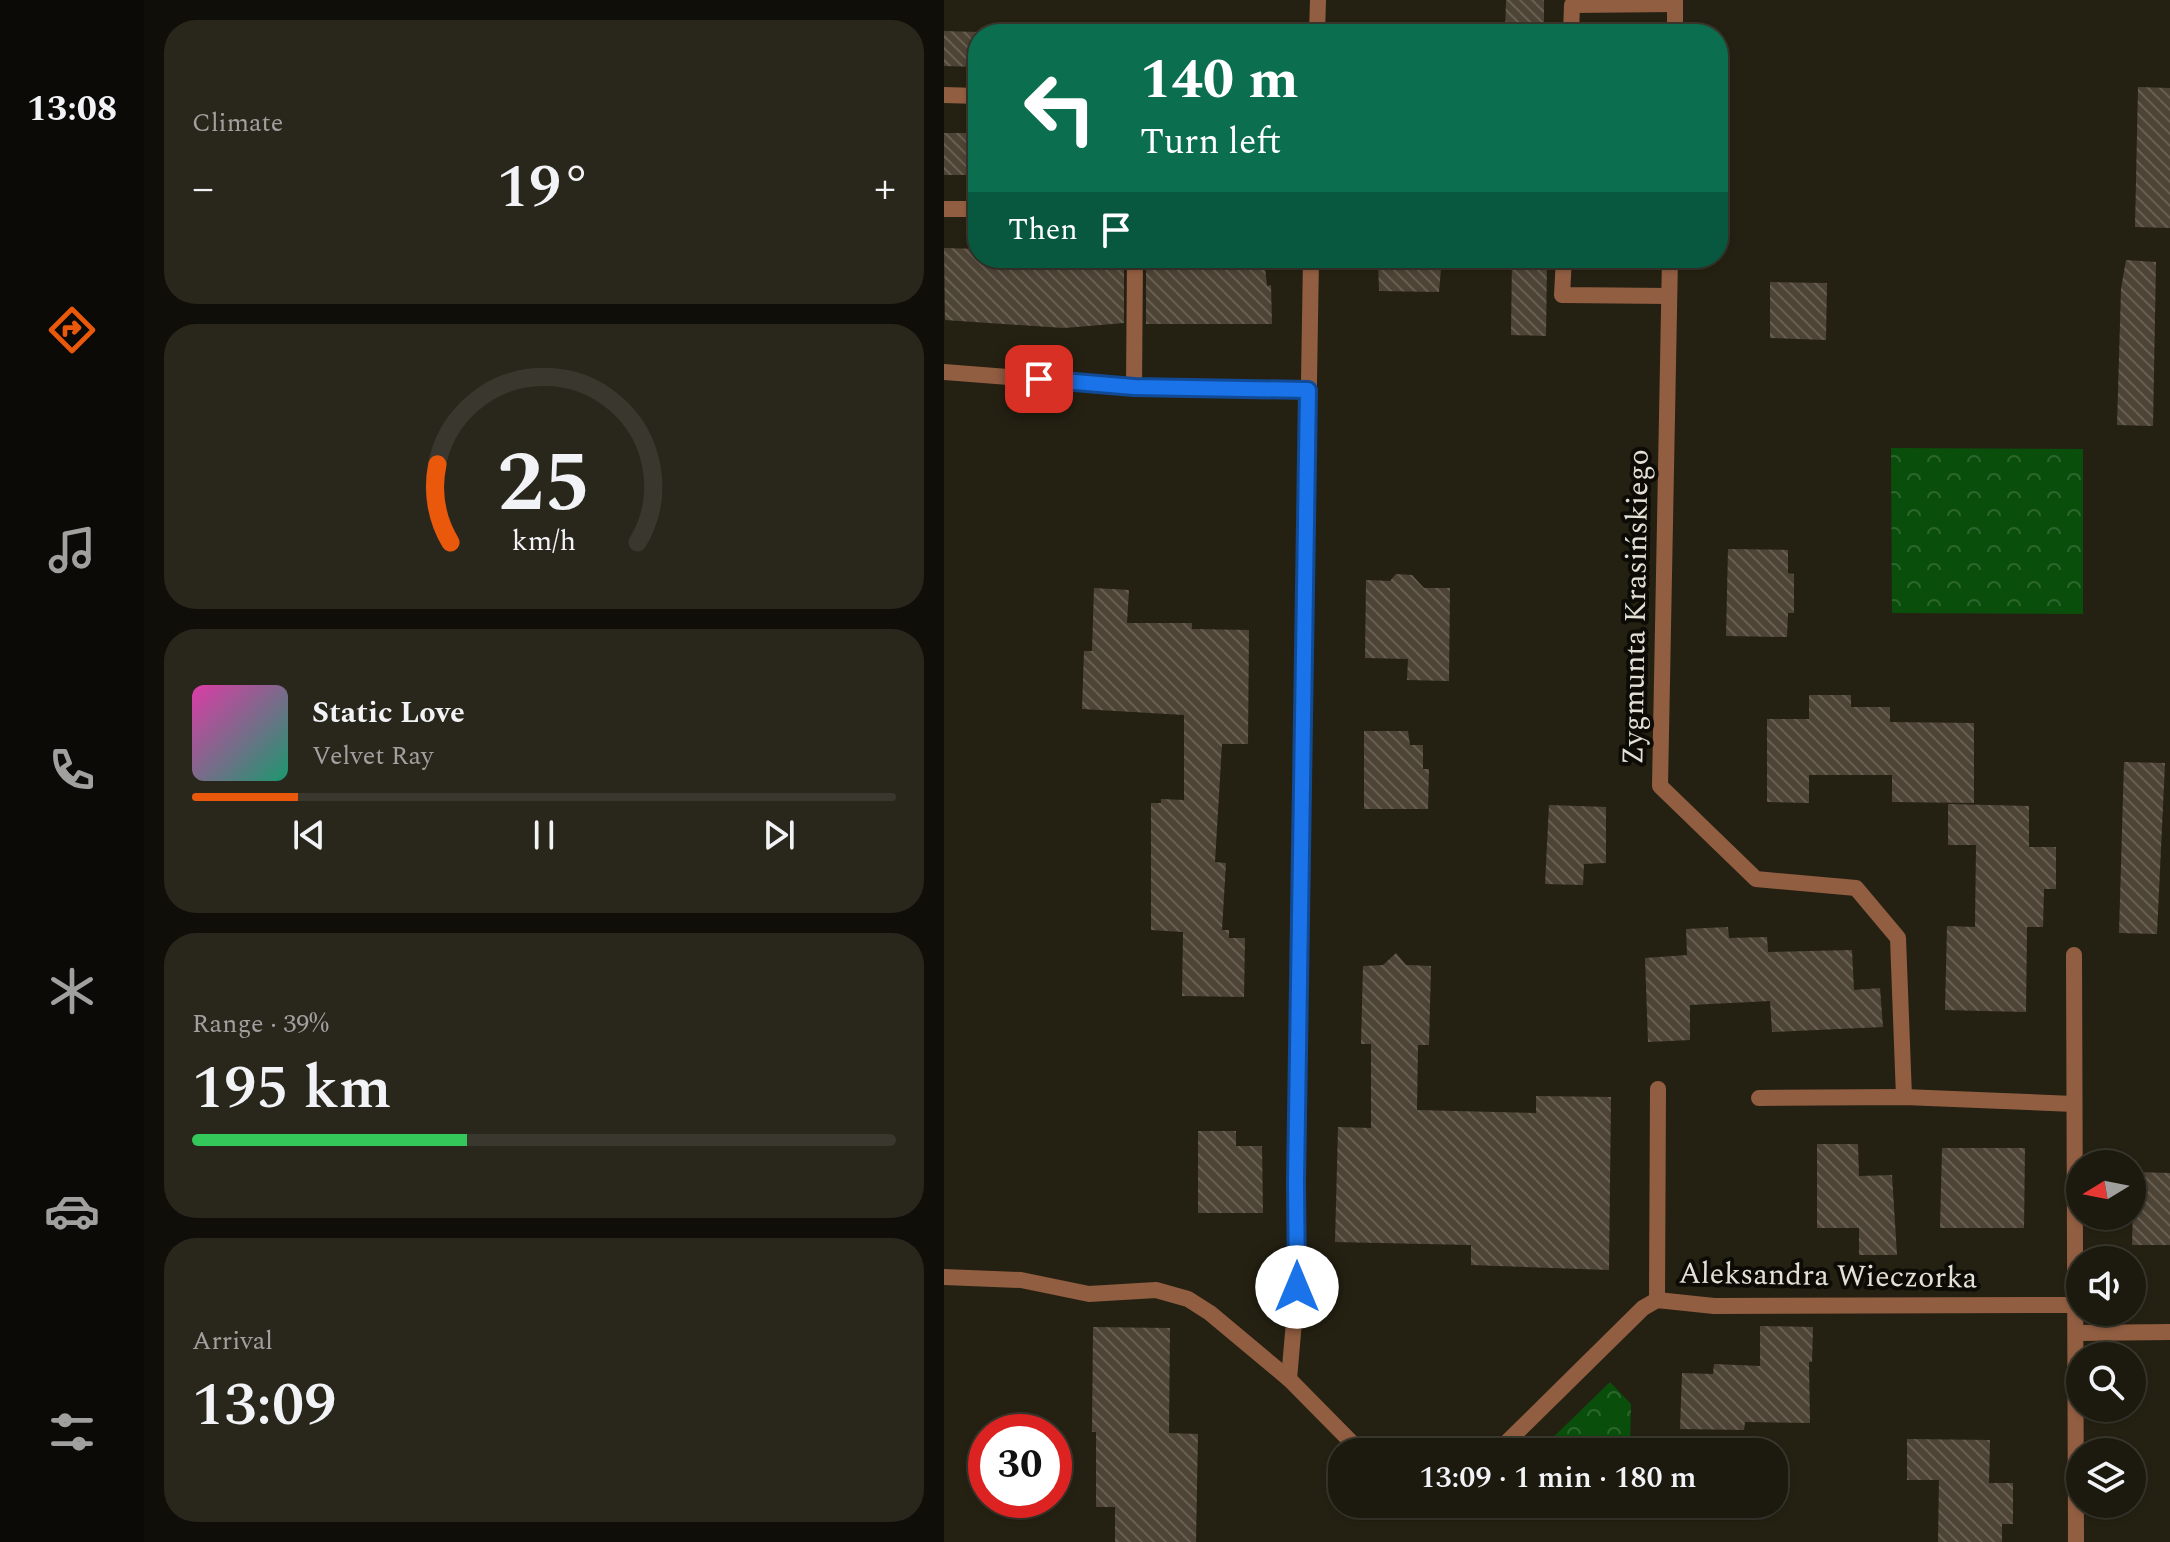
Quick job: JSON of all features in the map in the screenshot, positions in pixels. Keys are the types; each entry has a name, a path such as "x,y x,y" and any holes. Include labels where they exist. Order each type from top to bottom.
{"street":[{"path":"1317,24 1318,0"},
{"path":"1571,24 1572,5 1675,2 1675,24"},
{"path":"944,95 968,96"},
{"path":"944,209 968,209"},
{"path":"1134,387 1135,268"},
{"path":"1289,1379 1297,1287 1296,1166 1311,268"},
{"path":"1563,268 1562,295 1669,296"},
{"name":"Zygmunta Krasińskiego","path":"1670,268 1660,786 1756,879 1856,888 1898,938 1904,1097"},
{"path":"944,372 1134,387 1308,390"},
{"path":"2074,955 2075,1246"},
{"path":"1657,1300 1658,1089"},
{"path":"1759,1098 1904,1097 2074,1104"},
{"path":"944,1277 1021,1280 1089,1294 1156,1290 1188,1299 1210,1313 1289,1379 1347,1438"},
{"name":"Aleksandra Wieczorka","path":"1511,1438 1643,1308 1657,1300 1714,1306 2066,1305"},
{"path":"2076,1326 2076,1542"},
{"path":"2076,1333 2170,1332"}],"green space":[{"path":"1891,448 2083,449 2083,614 1892,613"},
{"path":"1610,1382 1631,1404 1630,1438 1552,1438"}],"building":[{"path":"1506,0 1544,0 1544,24 1505,24"},
{"path":"944,31 968,32 968,67 944,66"},
{"path":"2138,87 2170,88 2170,228 2135,227"},
{"path":"944,133 968,133 968,175 944,175"},
{"path":"944,248 968,249 968,268 1124,268 1124,323 1064,328 945,320"},
{"path":"2126,260 2156,262 2153,426 2117,425 2121,289"},
{"path":"1146,268 1265,268 1267,286 1271,285 1272,324 1146,324"},
{"path":"1378,268 1441,268 1439,292 1379,291"},
{"path":"1512,268 1547,268 1546,336 1511,335"},
{"path":"1770,282 1827,283 1826,340 1770,338"},
{"path":"1728,549 1788,550 1788,573 1794,574 1794,613 1788,613 1787,637 1726,636"},
{"path":"1396,574 1412,575 1424,588 1450,588 1449,681 1407,680 1408,659 1365,658 1366,580 1390,581"},
{"path":"1094,588 1129,590 1127,623 1192,623 1192,629 1249,630 1248,744 1222,744 1215,862 1226,863 1222,930 1229,930 1229,938 1245,938 1244,997 1182,996 1183,932 1151,930 1151,803 1161,803 1161,799 1184,800 1184,715 1082,709 1084,651 1092,651"},
{"path":"1809,695 1851,695 1851,707 1890,707 1890,722 1974,723 1974,803 1892,802 1892,775 1809,775 1809,803 1767,802 1767,719 1809,719"},
{"path":"1364,731 1408,731 1410,745 1423,745 1423,769 1429,769 1428,809 1364,809"},
{"path":"2124,762 2165,763 2157,934 2119,933"},
{"path":"1948,804 2029,806 2029,847 2056,847 2056,889 2044,889 2043,927 2027,927 2026,1012 1945,1010 1947,926 1975,927 1976,845 1948,845"},
{"path":"1549,805 1606,807 1606,863 1584,864 1583,885 1545,884"},
{"path":"1728,927 1729,938 1767,937 1768,952 1852,950 1854,990 1880,988 1883,1027 1772,1032 1770,1001 1690,1005 1690,1040 1648,1042 1645,958 1687,955 1686,929"},
{"path":"1396,953 1406,965 1431,966 1429,1045 1418,1045 1417,1110 1536,1113 1536,1096 1611,1097 1609,1270 1471,1265 1471,1245 1335,1242 1338,1127 1371,1128 1371,1044 1361,1044 1363,966 1383,965"},
{"path":"1198,1131 1236,1131 1236,1146 1262,1146 1263,1213 1198,1213"},
{"path":"1817,1144 1858,1144 1859,1176 1892,1175 1897,1255 1859,1255 1859,1228 1817,1228"},
{"path":"1942,1148 2025,1148 2024,1228 1940,1228"},
{"path":"2146,1172 2170,1173 2170,1245 2132,1245 2132,1230 2146,1230"},
{"path":"1760,1326 1813,1327 1812,1362 1809,1362 1810,1423 1745,1422 1744,1430 1680,1429 1682,1373 1713,1374 1714,1364 1760,1366"},
{"path":"1093,1327 1170,1328 1169,1433 1198,1434 1196,1542 1115,1542 1115,1507 1096,1507 1096,1432 1092,1432"},
{"path":"1907,1439 1990,1440 1989,1483 2013,1483 2013,1524 2002,1524 2002,1542 1938,1542 1939,1480 1907,1480"}],"route":[{"path":"1039,379 1134,387 1308,390 1297,1287"}]}
